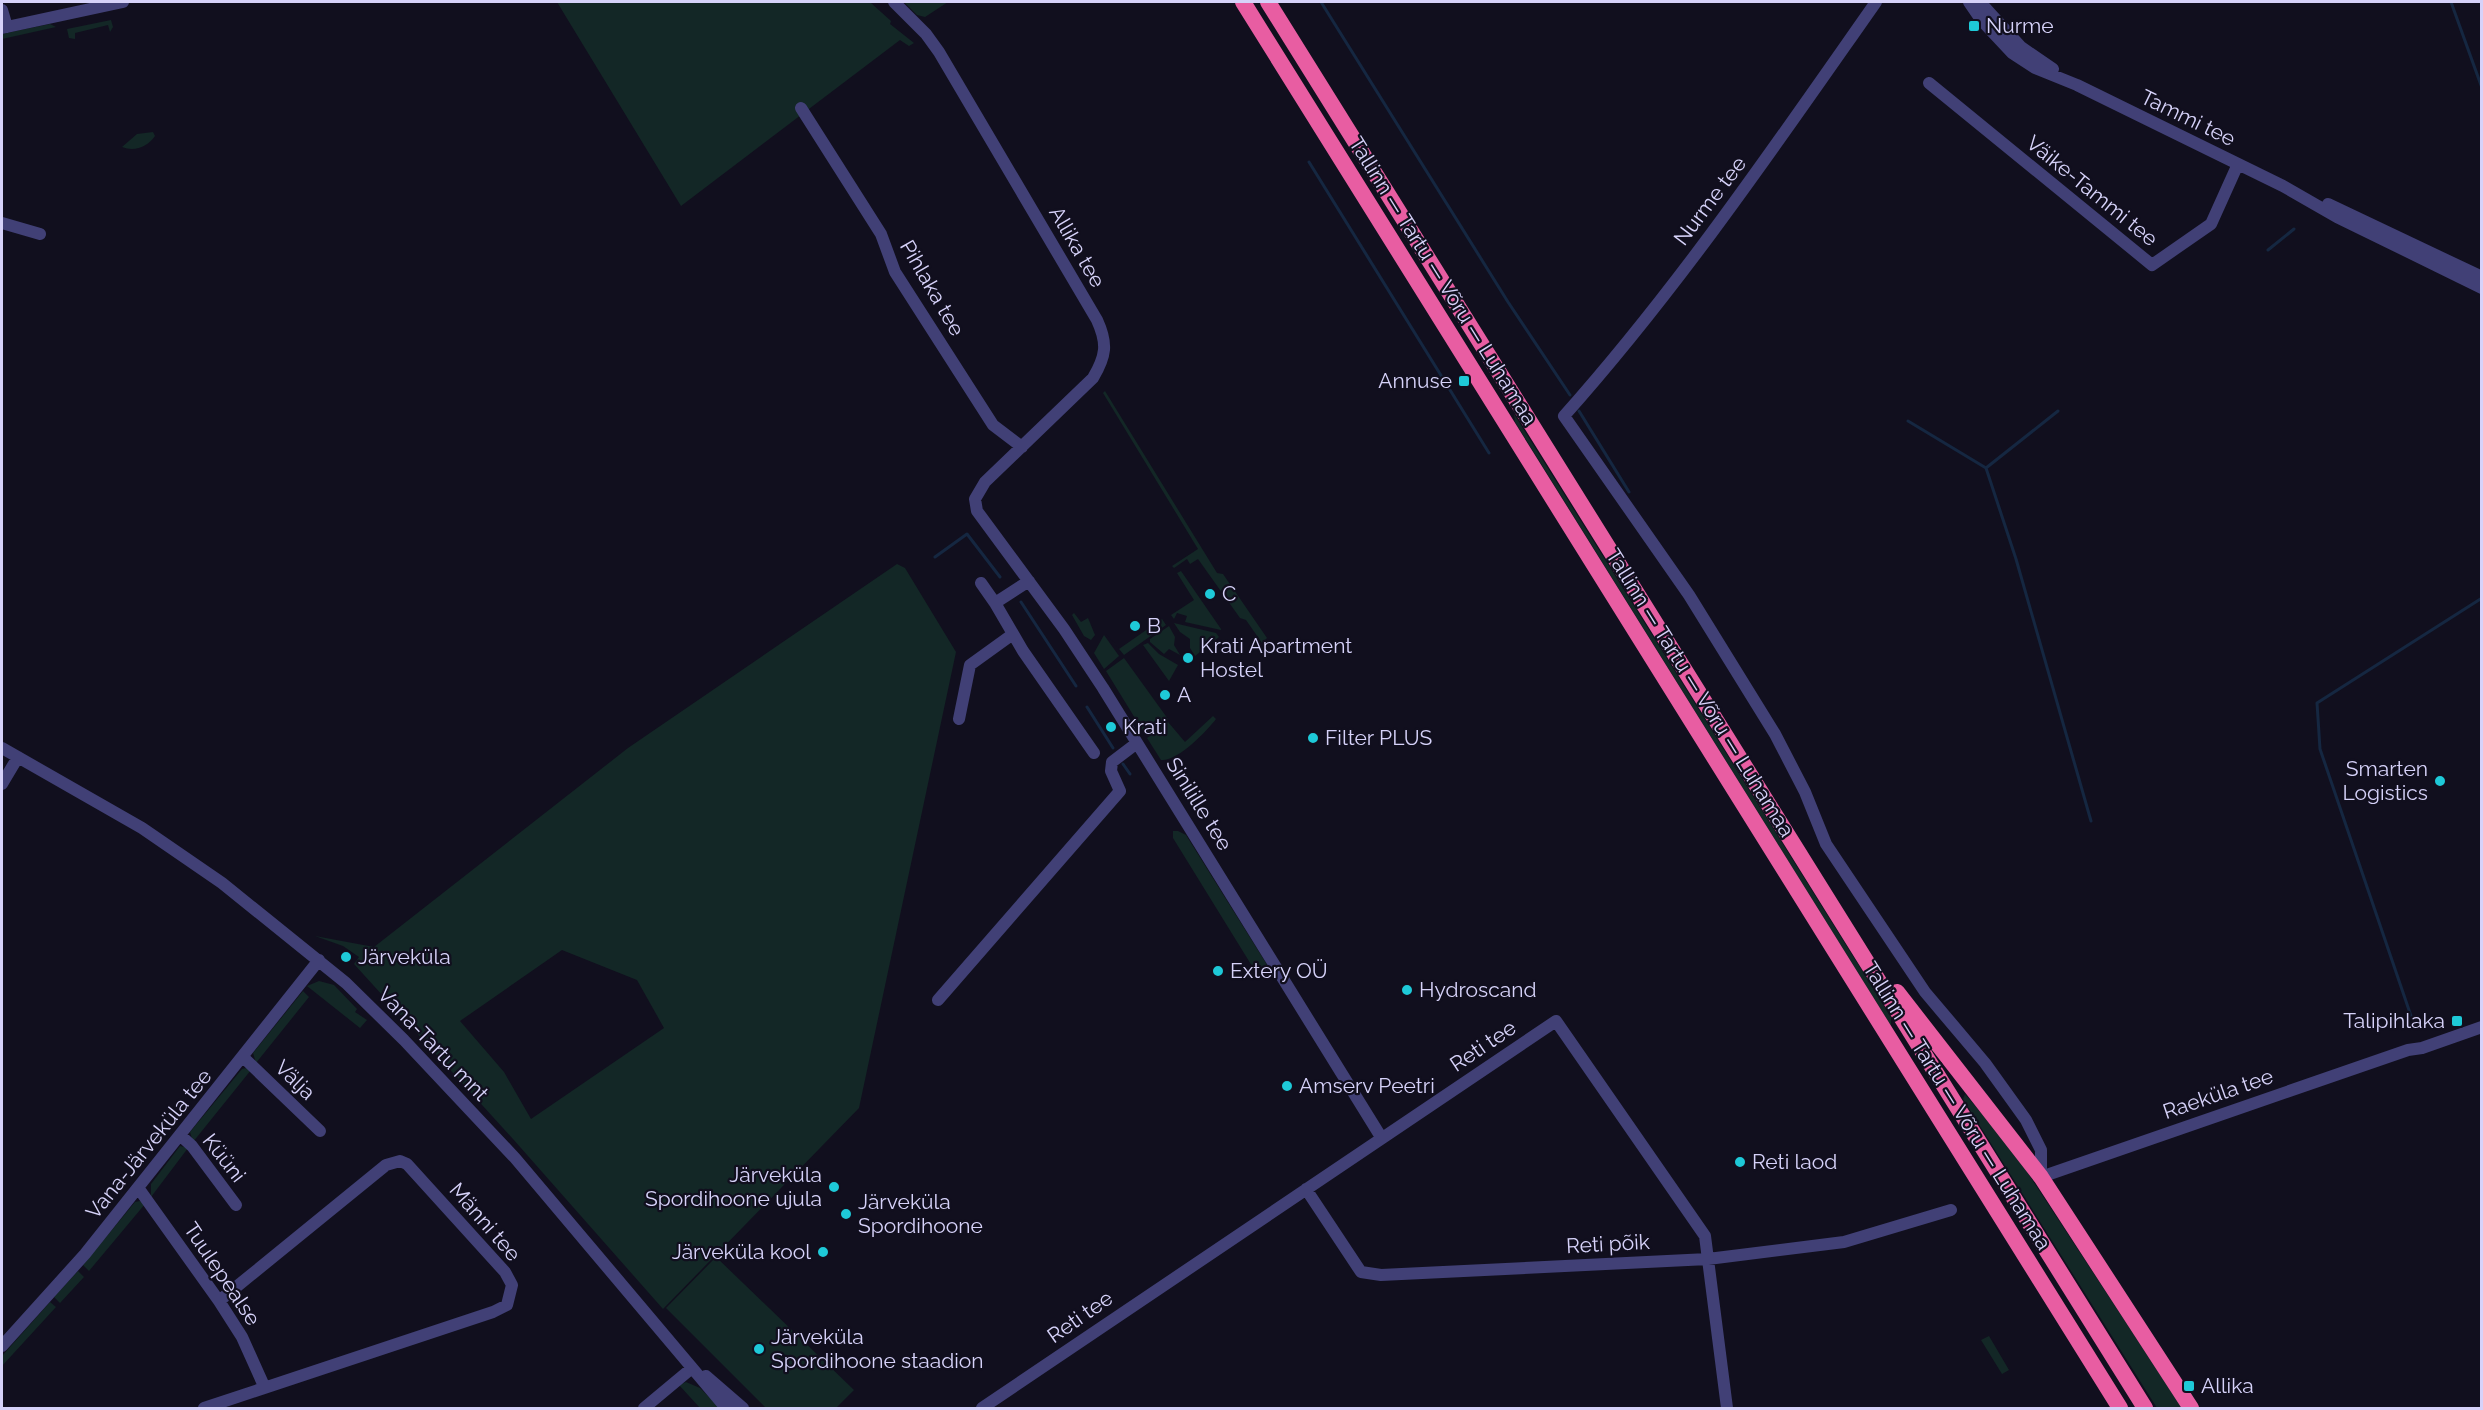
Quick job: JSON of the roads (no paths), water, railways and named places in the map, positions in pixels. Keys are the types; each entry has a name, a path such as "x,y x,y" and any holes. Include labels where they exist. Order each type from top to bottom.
{"highway":[{"name":"Tallinn — Tartu — Võru — Luhamaa","path":"1243,2 2120,1408"},
{"name":"Tallinn — Tartu — Võru — Luhamaa","path":"1268,2 2145,1408"},
{"path":"1842,921 1864,941 1901,998 2041,1177 2192,1408"}],"street":[{"path":"2,10 4,28 91,5 123,2"},
{"name":"Allika tee","path":"894,2 926,34 939,52 1097,320 1105,340 1104,359 1093,378 985,482 975,500"},
{"name":"Nurme tee","path":"1876,2 1769,155 1629,340 1564,416 1689,595 1768,724 1805,792 1826,844 1925,992 1985,1063 2026,1120 2041,1150 2041,1177"},
{"name":"Tammi tee","path":"1969,2 1982,21 2012,53 2035,68 2076,85 2283,186 2337,217 2481,288"},
{"name":"Tammi tee","path":"1980,2 2021,47 2076,85"},
{"name":"Väike-Tammi tee","path":"1929,83 2152,265 2211,224 2238,164"},
{"name":"Pihlaka tee","path":"801,108 881,234 895,272 993,425 1022,447"},
{"name":"Tammi tee","path":"2283,186 2342,210 2481,277"},
{"path":"2,223 40,234"},
{"name":"Sinilille tee","path":"975,500 976,511 983,522 1064,629 1137,742 1381,1137"},
{"path":"996,603 1029,581"},
{"path":"981,584 996,603 1013,634 1094,753"},
{"path":"959,719 970,665 1013,634"},
{"path":"938,1000 1120,791 1111,771 1112,762 1137,742"},
{"name":"Vana-Tartu mnt","path":"2,748 151,834 222,882 319,960 370,1005 515,1158 693,1368 743,1408"},
{"path":"2,784 18,757"},
{"name":"Vana-Järveküla tee","path":"2,1346 86,1254 319,960"},
{"name":"Raeküla tee","path":"2408,1050 2420,1042 2481,1020"},
{"name":"Reti tee","path":"982,1408 1556,1021 1705,1236 1727,1408"},
{"name":"Raeküla tee","path":"2041,1177 2481,1027"},
{"name":"Välja","path":"243,1057 320,1131"},
{"name":"Küüni","path":"181,1136 192,1146 236,1205"},
{"name":"Männi tee","path":"204,1408 264,1386 493,1312 507,1305 512,1285 505,1272 407,1164 400,1161 386,1165 219,1301"},
{"name":"Tuulepealse","path":"139,1189 242,1337 264,1386"},
{"name":"Reti põik","path":"1306,1189 1361,1272 1381,1275 1708,1259 1844,1242 1951,1210"},
{"path":"644,1408 693,1368"},
{"name":"Vana-Tartu mnt","path":"693,1368 696,1376 726,1408"}],"waterway":[{"path":"1321,2 1508,302 1570,395"},
{"path":"2451,2 2482,88"},
{"path":"1309,162 1489,453"},
{"path":"2268,250 2294,229"},
{"path":"1579,411 1629,492"},
{"path":"1986,468 2058,411"},
{"path":"1908,421 1986,468 2016,559 2091,821"},
{"path":"935,557 967,534 1000,577"},
{"path":"2411,1016 2320,749 2317,703 2482,598"},
{"path":"1021,602 1076,686"},
{"path":"1087,707 1113,748"},
{"path":"1123,764 1130,774"}],"place":[{"name":"Nurme","path":"1974,26"},
{"name":"Annuse","path":"1464,381"},
{"name":"C","path":"1210,594"},
{"name":"B","path":"1135,626"},
{"name":"Krati Apartment Hostel","path":"1188,658"},
{"name":"A","path":"1165,695"},
{"name":"Krati","path":"1111,727"},
{"name":"Filter PLUS","path":"1313,738"},
{"name":"Smarten Logistics","path":"2440,781"},
{"name":"Järveküla","path":"346,957"},
{"name":"Extery OÜ","path":"1218,971"},
{"name":"Hydroscand","path":"1407,990"},
{"name":"Talipihlaka","path":"2457,1021"},
{"name":"Amserv Peetri","path":"1287,1086"},
{"name":"Reti laod","path":"1740,1162"},
{"name":"Järveküla Spordihoone ujula","path":"834,1187"},
{"name":"Järveküla Spordihoone","path":"846,1214"},
{"name":"Järveküla kool","path":"823,1252"},
{"name":"Järveküla Spordihoone staadion","path":"759,1349"},
{"name":"Allika","path":"2189,1386"}]}
